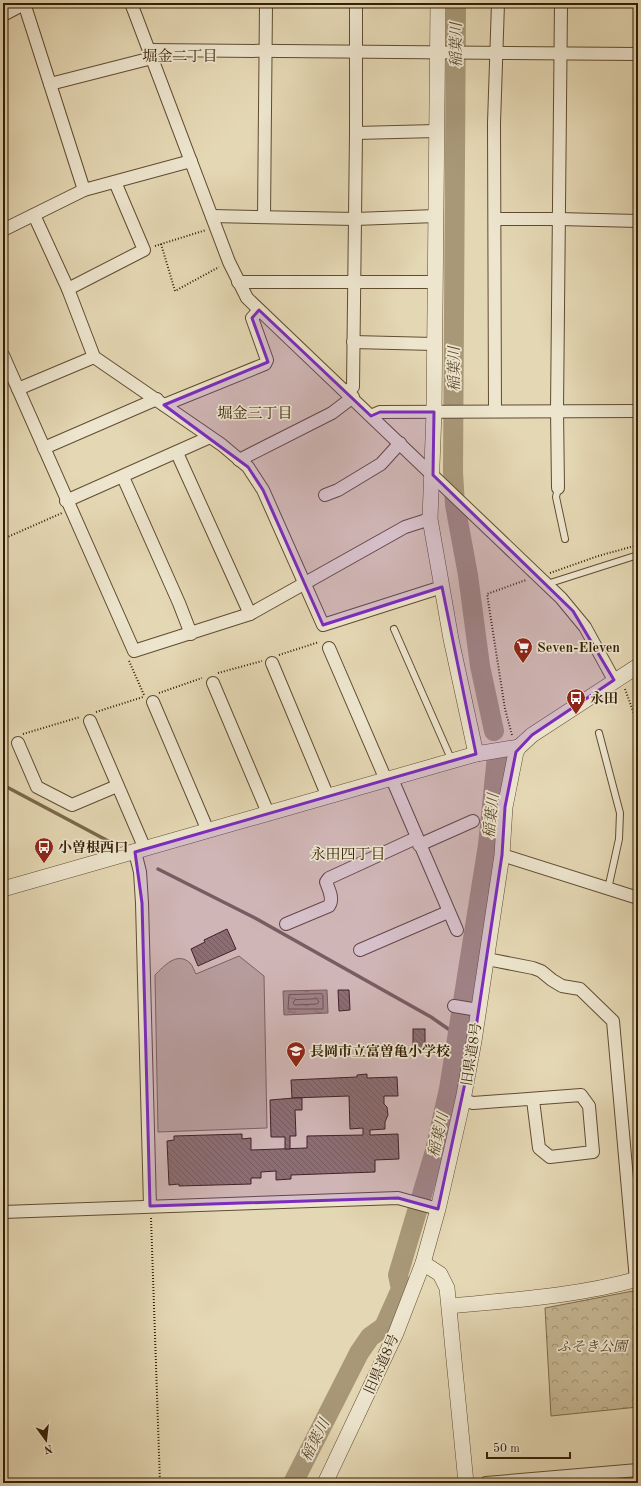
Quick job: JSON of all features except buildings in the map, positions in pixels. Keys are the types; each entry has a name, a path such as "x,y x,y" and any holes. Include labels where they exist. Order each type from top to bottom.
{"street":[{"path":"132,3 229,262 247,298 468,508 573,611 585,627 617,679"},
{"path":"264,217 266,3"},
{"path":"239,460 332,413 349,394 353,387 356,3"},
{"path":"438,3 434,412 433,475 430,519 442,587 476,754"},
{"path":"495,411 494,123 498,3"},
{"path":"558,488 557,410 561,3"},
{"path":"3,15 24,4 84,190"},
{"path":"50,84 151,54 266,51 638,54"},
{"path":"356,133 436,131"},
{"path":"3,230 84,190 191,161"},
{"path":"68,290 144,250 115,182"},
{"path":"34,215 68,290 94,356 210,437 248,467 264,490 303,583 323,625 442,587"},
{"path":"214,222 264,217 355,218 436,216"},
{"path":"495,220 559,219 638,221"},
{"path":"238,282 435,282"},
{"path":"44,448 160,402 265,364 267,360 252,318 259,310"},
{"path":"353,342 434,344"},
{"path":"3,355 68,505 134,651 250,614 267,606 303,583 336,567 405,527 430,519"},
{"path":"18,389 94,356"},
{"path":"371,416 380,412 557,410 638,411"},
{"path":"68,505 123,477 210,437"},
{"path":"324,495 338,490 381,464 400,443"},
{"path":"177,453 250,614"},
{"path":"123,477 179,603 191,634"},
{"path":"329,648 457,930"},
{"path":"271,660 328,797"},
{"name":"旧県道8号","path":"325,1483 396,1333 423,1262 438,1209 463,1100 476,1009 487,959 502,855 505,807 515,741 532,735 638,666"},
{"path":"212,678 268,813"},
{"path":"153,697 208,831"},
{"path":"88,717 117,786 140,851 150,1206"},
{"path":"20,738 37,787 72,805 117,786"},
{"path":"3,889 452,762 515,741"},
{"path":"286,924 329,906 331,897 326,882 328,878 473,821"},
{"path":"502,855 638,898"},
{"path":"360,950 448,912"},
{"path":"450,1306 561,1295 637,1280 613,1021 580,989 562,986 541,971 533,968 487,959"},
{"path":"454,1006 476,1009"},
{"path":"463,1100 473,1103 533,1100 581,1095 585,1098 589,1106 592,1152 550,1157 546,1156 539,1148 533,1100"},
{"path":"3,1212 398,1198 438,1209"},
{"path":"423,1262 433,1268 445,1280 450,1306 466,1483"},
{"path":"486,1483 638,1470"}],"lane":[{"path":"558,488 556,497 565,539"},
{"path":"542,580 638,555"},
{"path":"394,629 452,762"},
{"path":"599,733 620,813 619,839 608,889"}],"path":[{"path":"144,250 214,222"},
{"path":"161,244 176,291 229,262"},
{"path":"3,539 68,505"},
{"path":"515,741 505,709 487,594 542,580 598,556 638,545"},
{"path":"20,738 271,660 327,640 329,648"},
{"path":"617,679 629,697 638,725"},
{"path":"150,1206 160,1483"}],"highlighted area":[{"path":"259,310 371,416 380,412 434,412 433,475 573,611 614,680 532,735 516,752 505,807 502,855 474,1041 438,1209 398,1198 150,1206 142,903 135,852 476,754 442,587 323,625 263,490 248,467 164,405 268,362 252,318"}],"green space":[{"path":"239,956 264,976 267,1128 158,1132 155,975 167,964 176,959 185,960 190,963 196,974"},
{"name":"ふそき公園","path":"638,1290 638,1407 551,1416 545,1308"}],"water":[{"path":"327,990 328,1013 284,1015 283,991"}],"waterway":[{"name":"稲葉川","path":"456,3 453,472 455,505 468,575 480,666 494,731"},
{"name":"稲葉川","path":"293,1483 359,1353 370,1337 384,1327 401,1289 398,1275 435,1151 449,1089 488,845 497,756"},
{"path":"3,785 112,843"},
{"path":"158,869 255,918 431,1017 457,1035"}],"place":[{"name":"Seven-Eleven","path":"523,664"},
{"name":"永田","path":"576,715"},
{"name":"小曽根西口","path":"44,864"},
{"name":"長岡市立富曽亀小学校","path":"296,1068"}],"district":[{"name":"堀金二丁目","path":"180,56"},
{"name":"堀金三丁目","path":"255,413"},
{"name":"永田四丁目","path":"348,854"}]}
